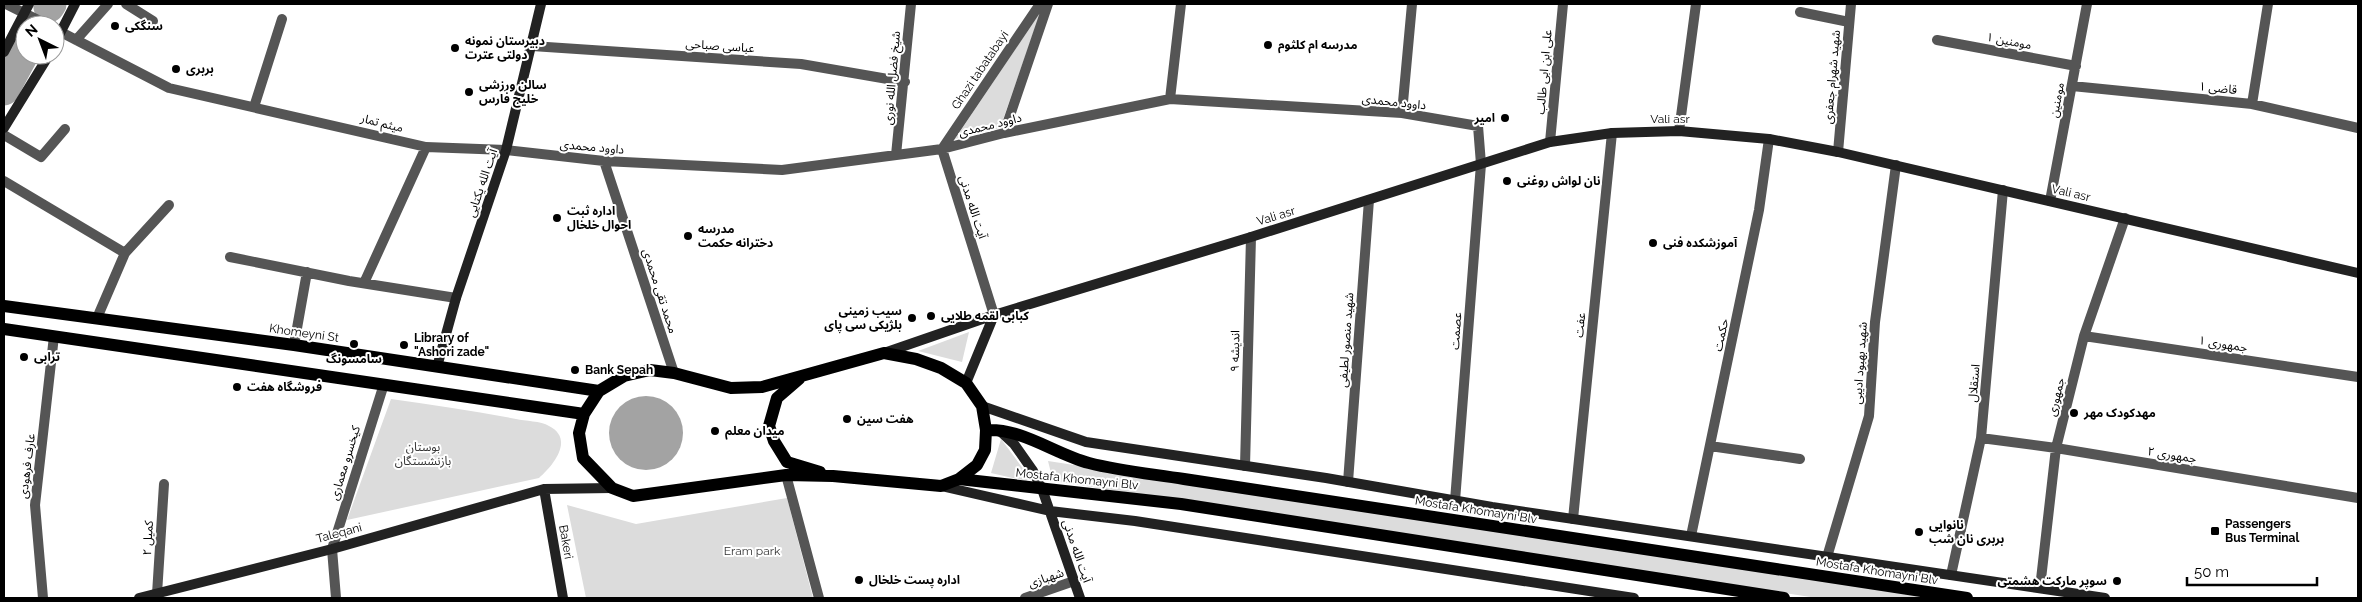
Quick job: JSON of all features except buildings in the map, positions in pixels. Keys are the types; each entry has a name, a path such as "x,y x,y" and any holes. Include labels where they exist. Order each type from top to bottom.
{"main road":[{"path":"65,19 75,4"},
{"name":"آیت الله یکتایی","path":"437,368 456,298 506,150 541,4"},
{"path":"4,52 27,8"},
{"path":"4,128 43,65"},
{"name":"Vali asr","path":"884,353 994,315 1251,237 1550,142 1612,133 1679,130 1769,139 1896,165 2358,272"},
{"name":"Khomeyni St","path":"4,306 294,345 437,368 599,390"},
{"path":"966,384 994,315"},
{"path":"4,329 584,414"},
{"path":"941,486 959,479 977,465 985,450 992,430 982,406 966,384 941,368 916,359 884,353 801,378 762,387 731,388 674,373 650,370 624,376 599,390 584,414 579,433 583,458 612,488 633,496 786,475 834,476 941,486 1050,511 1135,521 1634,598"},
{"path":"801,378 777,398 770,426 774,441 788,462 834,476"},
{"path":"982,406 1086,442 1348,482 1455,501 2105,598"},
{"name":"آیت‌ الله مدنی","path":"992,430 1014,444 1033,471 1050,511 1080,598"},
{"name":"Mostafa Khomayni Blv","path":"992,430 1089,463 1967,598"},
{"name":"Mostafa Khomayni Blv","path":"959,479 1042,490 1180,504 1784,598"},
{"name":"Taleqani","path":"139,598 332,549 544,489 612,488"},
{"name":"Bakeri","path":"544,489 563,598"}],"street":[{"path":"6,4 27,8"},
{"path":"76,40 108,4"},
{"path":"126,4 153,21"},
{"name":"شیخ فضل الله نوری","path":"897,153 911,4"},
{"name":"Ghazi tabatabayi","path":"942,150 1040,4"},
{"path":"1004,133 1048,4"},
{"path":"1170,99 1181,4"},
{"path":"1402,113 1412,4"},
{"name":"علی ابن ابی طالب","path":"1550,142 1562,4"},
{"path":"1679,130 1696,4"},
{"name":"شهید شهرام جعفری","path":"1838,152 1851,4"},
{"name":"مومنین","path":"2050,201 2088,4"},
{"path":"2252,104 2268,4"},
{"path":"1800,12 1849,22"},
{"path":"254,106 282,18"},
{"name":"میثم تمار","path":"65,34 169,88 426,147 506,150"},
{"name":"مومنین ۱","path":"1937,40 2076,66"},
{"name":"عباسی صباحی","path":"532,46 801,64 905,82"},
{"name":"قاضی ۱","path":"2072,86 2252,104 2358,128"},
{"name":"داوود محمدی","path":"506,150 604,161 782,170 897,153 942,150 1004,133 1170,99 1402,113 1478,126"},
{"name":"عصمت","path":"1455,501 1481,164 1478,126"},
{"path":"4,135 41,156 65,129"},
{"name":"عفت","path":"1574,519 1612,133"},
{"name":"حکمت","path":"1692,536 1759,210 1769,139"},
{"path":"364,283 426,147"},
{"name":"آیت الله مدنی","path":"942,150 994,315"},
{"name":"محمد تقی محمدی","path":"604,161 674,373"},
{"name":"شهید بهبود ادیبی","path":"1827,557 1869,416 1875,322 1896,165"},
{"path":"4,182 125,253"},
{"name":"استقلال","path":"1951,575 1981,438 2003,190"},
{"name":"شهید منصور لطیفی","path":"1348,482 1368,200"},
{"path":"97,318 125,253 169,205"},
{"name":"جمهوری","path":"2040,588 2056,448 2084,336 2125,218"},
{"name":"اندیشه ۹","path":"1245,466 1251,237"},
{"path":"230,257 364,283 456,298"},
{"path":"294,345 307,272"},
{"name":"عارف فرهودی","path":"44,598 35,505 54,336"},
{"name":"جمهوری ۱","path":"2084,336 2358,377"},
{"name":"کیخسرو معماری","path":"332,549 384,384"},
{"name":"جمهوری ۲","path":"1981,438 2056,448 2358,498"},
{"path":"1710,446 1800,459"},
{"path":"786,475 819,598"},
{"name":"کمیل ۲","path":"157,594 164,484"},
{"path":"332,549 336,598"},
{"name":"شهبازی","path":"1025,598 1074,581"}],"green space":[{"path":"1041,11 1000,128 955,139"},
{"path":"969,332 962,362 918,351"},
{"name":"بوستان بازنشستگان","path":"391,399 542,423 557,431 561,445 559,452 550,467 539,478 347,520"},
{"path":"1001,439 1030,478 1026,481 991,473"},
{"path":"1048,461 1939,598 1817,598 1053,481"},
{"name":"Eram park","path":"787,498 813,598 586,598 567,505 636,524"}],"shaded area":[{"path":"646,396 667,402 677,412 683,433 677,454 667,464 646,470 625,464 615,454 609,433 615,412 625,402"}],"waterway":[{"path":"4,90 17,65"}],"place":[{"name":"سنگکی","path":"115,26"},
{"name":"مدرسه ام کلثوم","path":"1268,45"},
{"name":"دبیرستان نمونه دولتی عترت","path":"455,48"},
{"name":"بربری","path":"176,69"},
{"name":"سالن ورزشی خلیج فارس","path":"469,92"},
{"name":"امیر","path":"1505,118"},
{"name":"نان لواش روغنی","path":"1507,181"},
{"name":"اداره ثبت احوال خلخال","path":"557,218"},
{"name":"مدرسه دخترانه حکمت","path":"688,236"},
{"name":"آموزشکده فنی","path":"1653,243"},
{"name":"کبابی لقمه طلایی","path":"931,316"},
{"name":"سیب زمینی بلژیکی سی پای","path":"912,318"},
{"name":"سامسونگ","path":"354,344"},
{"name":"Library of \"Ashori zade\"","path":"404,345"},
{"name":"ترابی","path":"24,357"},
{"name":"Bank Sepah","path":"575,370"},
{"name":"فروشگاه هفت","path":"237,387"},
{"name":"مهدکودک مهر","path":"2074,413"},
{"name":"هفت سین","path":"847,419"},
{"name":"میدان معلم","path":"715,431"},
{"name":"Passengers Bus Terminal","path":"2215,531"},
{"name":"نانوایی بربری نان شب","path":"1919,532"},
{"name":"اداره پست خلخال","path":"859,580"},
{"name":"سوپر مارکت هشمتی","path":"2117,581"}]}
